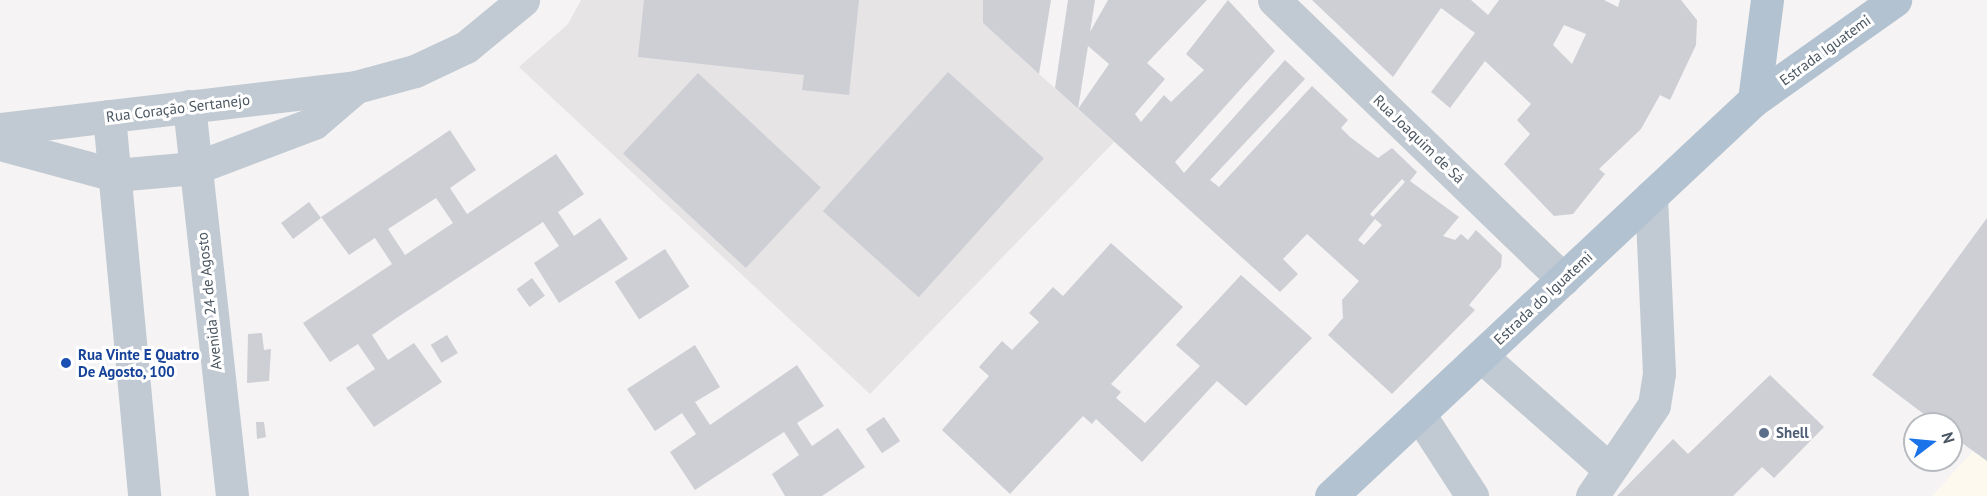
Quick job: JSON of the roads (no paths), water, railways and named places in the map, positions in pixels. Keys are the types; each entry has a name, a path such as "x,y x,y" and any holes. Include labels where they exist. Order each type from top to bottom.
{"main road":[{"path":"1754,100 1767,0"},
{"name":"Estrada Iguatemi","path":"1754,100 1895,0"},
{"name":"Estrada do Iguatemi","path":"1331,496 1754,100"}],"street":[{"name":"Rua Coração Sertanejo","path":"0,129 356,87 415,70 466,47 523,0"},
{"name":"Rua Joaquim de Sá","path":"1274,0 1563,279"},
{"name":"Rua Coração Sertanejo","path":"0,144 115,175 195,168 314,123 356,87"},
{"name":"Avenida 24 de Agosto","path":"189,106 226,492"},
{"path":"109,116 148,494"},
{"path":"1481,356 1600,482 1654,405 1659,373 1651,196"},
{"path":"1419,414 1472,496"}],"place":[{"name":"Rua Vinte E Quatro De Agosto, 100","path":"66,363"},
{"name":"Shell","path":"1764,433"}]}
